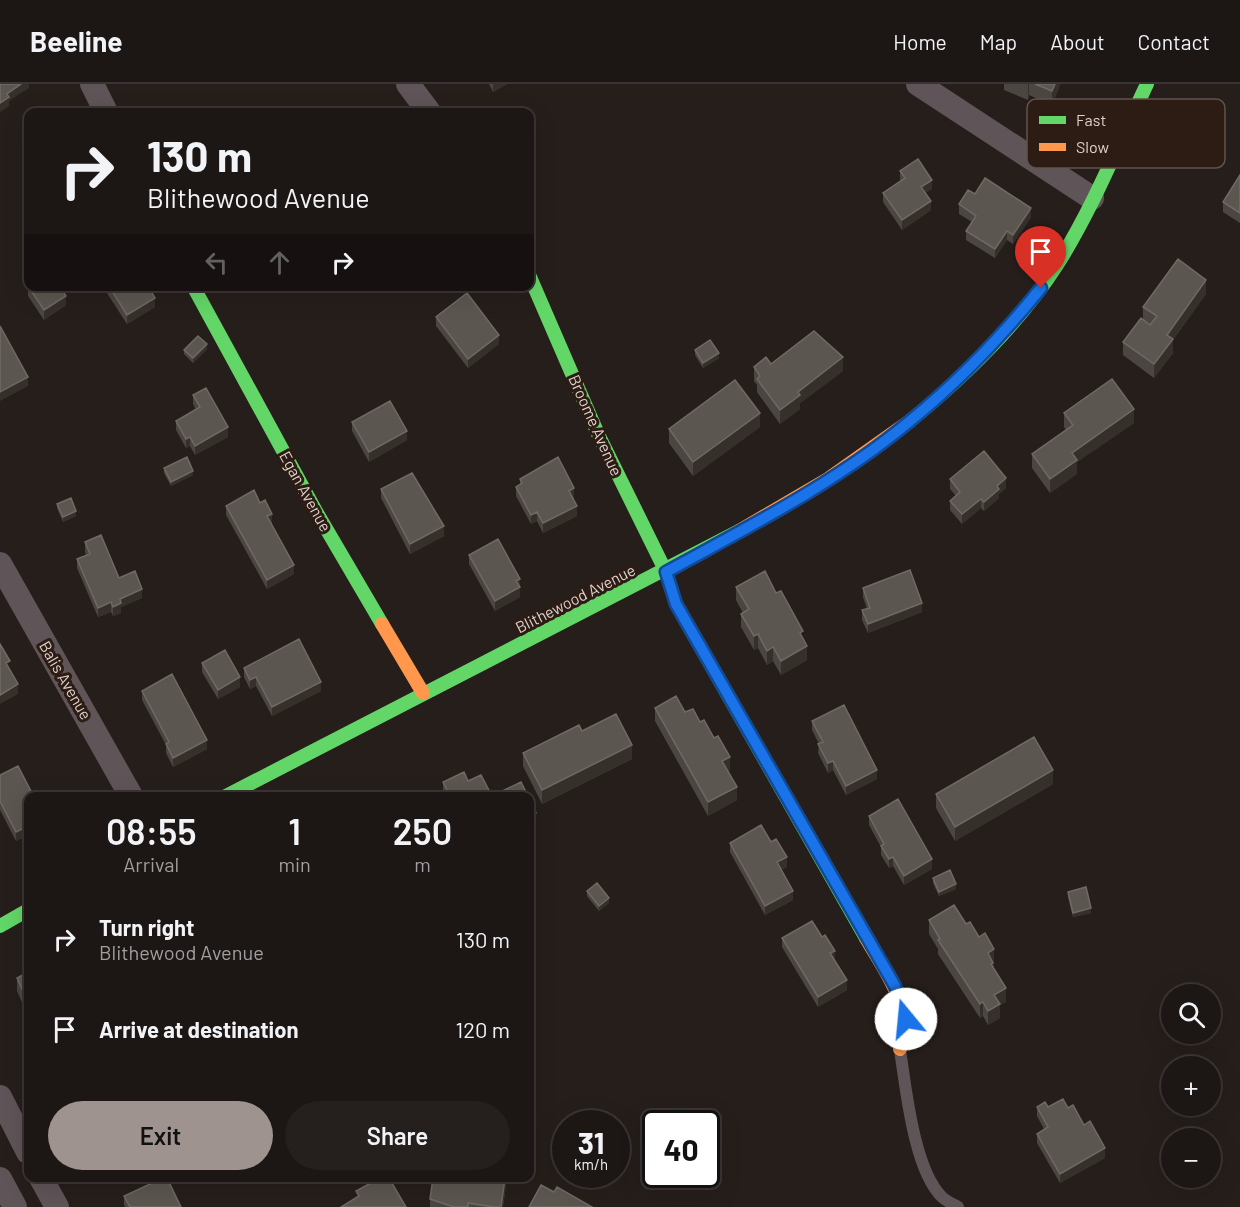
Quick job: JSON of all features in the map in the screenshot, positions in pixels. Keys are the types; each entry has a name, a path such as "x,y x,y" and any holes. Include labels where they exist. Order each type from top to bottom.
{"street":[{"path":"92,84 104,108"},
{"path":"408,84 426,108"},
{"path":"918,84 1027,155"},
{"name":"Blithewood Avenue","path":"1140,99 1147,84"},
{"path":"1046,168 1092,198"},
{"name":"Blithewood Avenue","path":"234,792 423,693 666,572 827,481 910,421 993,344 1041,288 1062,256 1106,168"},
{"name":"Broome Avenue","path":"534,287 598,434 666,572 676,604 900,997 906,1029 900,1049"},
{"name":"Egan Avenue","path":"196,291 318,513 423,693"},
{"name":"Balis Avenue","path":"0,564 129,792"},
{"path":"0,926 24,912"},
{"path":"0,1097 24,1144"},
{"path":"0,1179 15,1207"},
{"path":"43,1182 57,1207"}],"lane":[{"path":"900,1049 912,1127 926,1170 942,1197 958,1207"}],"building":[{"path":"0,84 21,84 7,94 9,97 0,103"},
{"path":"1035,84 1055,84 1052,91"},
{"path":"918,159 932,180 921,187 931,201 902,220 883,193 905,178 900,171"},
{"path":"1240,175 1240,213 1223,202"},
{"path":"985,178 1031,208 1013,235 1007,231 995,249 966,231 976,216 959,204 968,190 975,194"},
{"path":"1178,259 1206,280 1167,335 1173,339 1154,364 1123,342 1141,318 1150,325 1157,316 1143,307"},
{"path":"31,291 63,291 66,296 44,310"},
{"path":"112,291 151,291 155,298 127,315"},
{"path":"467,293 499,335 468,359 436,317"},
{"path":"0,326 28,377 0,392"},
{"path":"814,331 843,357 798,392 800,395 780,410 757,379 760,376 754,367 766,357 771,364"},
{"path":"198,336 207,344 193,358 184,350"},
{"path":"710,340 719,353 703,363 695,350"},
{"path":"1112,379 1134,409 1072,453 1077,460 1050,479 1032,454 1073,425 1064,413"},
{"path":"735,380 760,413 693,462 669,429"},
{"path":"206,388 228,427 195,446 190,437 186,439 176,421 200,407 193,395"},
{"path":"390,401 407,431 369,452 352,422"},
{"path":"984,451 1006,478 997,486 999,489 984,502 981,499 962,514 950,501 960,492 950,479"},
{"path":"187,457 193,471 171,482 164,468"},
{"path":"558,457 574,488 569,491 577,506 543,523 537,512 531,515 516,487 522,483 520,479"},
{"path":"412,473 444,526 410,544 381,489"},
{"path":"254,490 260,503 265,500 272,514 267,516 294,565 267,580 226,506"},
{"path":"71,498 76,511 63,517 57,504"},
{"path":"101,535 119,578 135,571 142,589 120,599 121,603 113,607 111,602 98,608 77,559 90,554 85,542"},
{"path":"498,539 520,579 516,581 520,587 495,601 469,555"},
{"path":"910,570 922,603 868,624 862,610 870,608 863,588"},
{"path":"765,571 776,593 781,591 803,631 800,633 807,646 781,661 773,647 767,651 758,634 754,636 741,614 749,609 736,587"},
{"path":"299,639 321,682 272,707 256,677 250,680 244,668"},
{"path":"0,644 10,661 6,663 18,684 0,695"},
{"path":"225,650 240,677 218,690 202,663"},
{"path":"172,674 207,740 173,758 166,744 169,742 142,691"},
{"path":"676,696 685,712 693,709 700,722 704,720 714,738 718,736 730,757 722,761 737,787 708,802 655,708"},
{"path":"844,705 877,770 846,786 833,761 828,763 818,744 823,742 812,721"},
{"path":"616,714 632,745 542,790 523,753 579,725 582,731"},
{"path":"1034,737 1053,770 955,827 936,794"},
{"path":"18,766 31,792 24,792 24,828 16,832 0,801 0,775"},
{"path":"464,772 468,781 481,775 490,792 448,792 443,782"},
{"path":"521,782 526,792 500,792"},
{"path":"898,799 932,859 904,876 893,857 889,859 881,846 884,844 869,816"},
{"path":"761,825 771,842 776,839 787,857 777,862 793,891 765,906 730,843"},
{"path":"950,870 956,884 939,892 933,878"},
{"path":"597,883 609,898 599,906 587,891"},
{"path":"1086,887 1091,908 1073,913 1068,892"},
{"path":"954,905 966,924 970,922 979,937 985,933 994,949 988,953 993,963 991,964 1006,988 994,995 1000,1004 988,1011 983,1002 980,1004 938,940 940,939 929,920"},
{"path":"812,921 835,951 830,953 847,980 818,997 782,938"},
{"path":"24,974 24,993 17,978"},
{"path":"1063,1099 1068,1108 1073,1105 1084,1125 1090,1121 1105,1148 1060,1174 1037,1134 1048,1127 1037,1107 1045,1102 1048,1107"},
{"path":"154,1182 169,1182 181,1207 130,1207 124,1196"},
{"path":"373,1182 391,1182 406,1207 341,1207 359,1196 356,1191"},
{"path":"432,1182 504,1182 501,1207 468,1203 468,1207 454,1207 430,1199"},
{"path":"541,1185 554,1192 559,1188 592,1207 529,1207"}],"traffic: fast":[{"path":"1140,99 1147,84"},
{"path":"910,421 990,349 1042,287 1070,243 1109,168"},
{"path":"534,286 598,434 666,572 676,604 866,938"},
{"path":"196,291 317,513 382,624"},
{"path":"234,792 739,531"},
{"path":"0,926 24,912"}],"traffic: slow":[{"path":"739,531 828,479 910,421"},
{"path":"382,624 423,693"},
{"path":"866,938 896,991 900,1004 903,1018 900,1049"}],"route":[{"path":"906,1019 904,1007 895,986 676,604 666,572 827,481 880,444 951,385 993,344 1041,288"}]}
